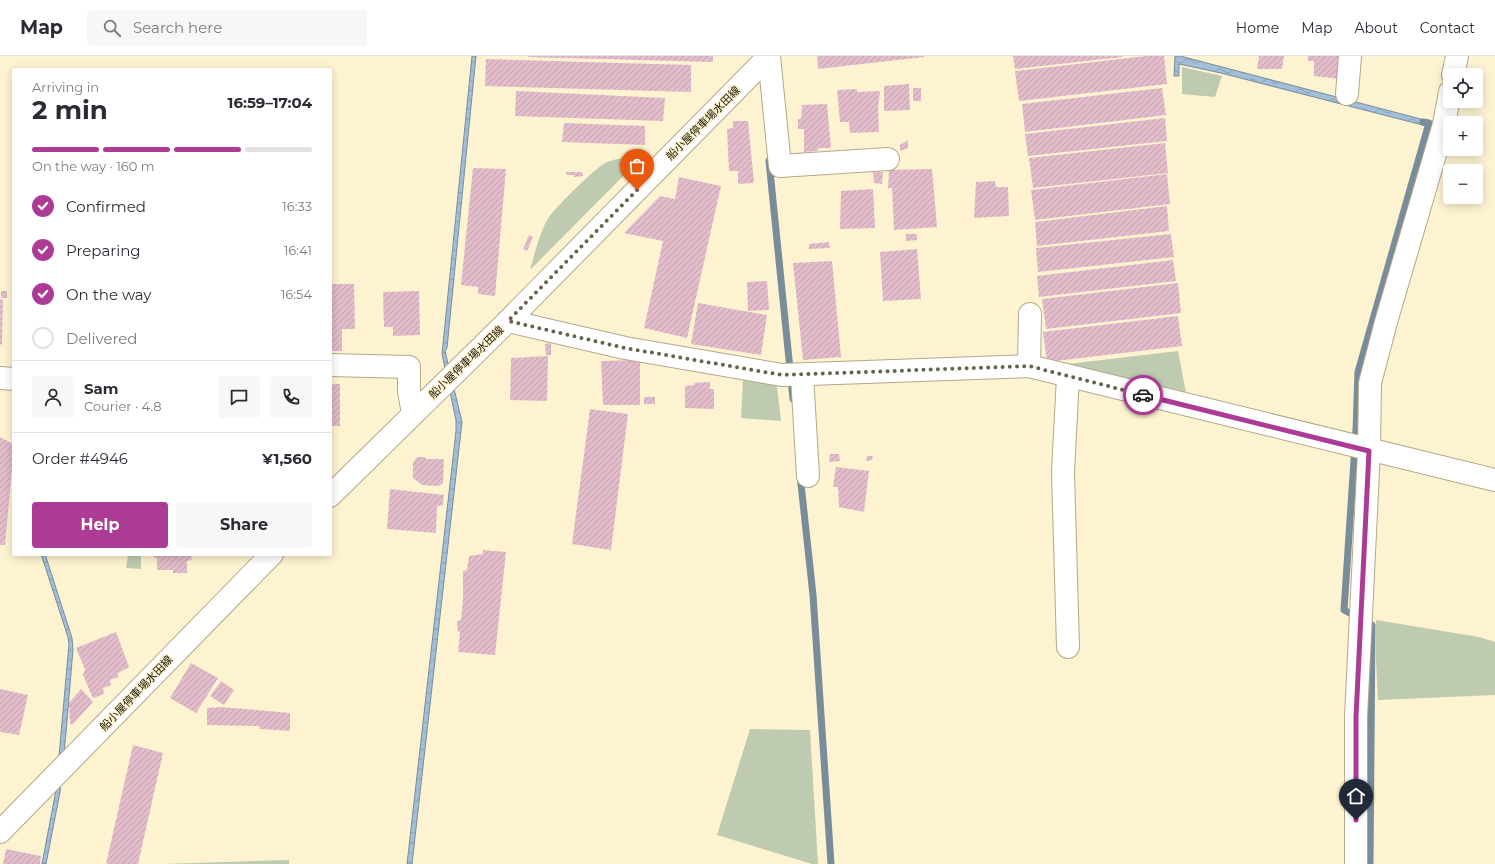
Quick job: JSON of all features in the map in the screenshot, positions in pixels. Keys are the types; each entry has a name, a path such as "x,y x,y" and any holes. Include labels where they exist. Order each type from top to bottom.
{"street":[{"path":"769,56 780,166 888,159"},
{"name":"船小屋停車場水田線","path":"332,494 508,321 769,56"},
{"path":"1347,94 1350,56"},
{"path":"1454,68 1457,56"},
{"path":"1356,864 1356,717 1369,451 1370,383 1386,322 1444,124 1447,108"},
{"path":"1029,366 1030,314"},
{"path":"508,321 625,348 782,375 1029,366 1369,451 1495,480"},
{"path":"332,365 408,367 409,391 413,414"},
{"path":"802,375 808,476"},
{"path":"1068,376 1063,472 1068,647"},
{"path":"0,378 12,379"},
{"name":"船小屋停車場水田線","path":"0,832 270,556"}],"green space":[{"path":"1182,67 1222,76 1215,97 1182,94"},
{"path":"644,155 530,270 538,242 546,222 568,196 607,162 626,157"},
{"path":"1178,351 1186,393 1059,365"},
{"path":"743,379 777,386 781,421 741,418"},
{"path":"128,556 141,556 141,569 126,568"},
{"path":"1376,620 1479,637 1495,642 1495,695 1378,700"},
{"path":"750,729 810,730 818,864 812,864 717,835"},
{"path":"289,860 289,864 162,864"}],"water":[{"path":"472,56 476,56 447,348 445,351 462,422 412,864 407,864 456,431 456,420 442,354"},
{"path":"1175,56 1180,56 1436,123 1434,128 1221,73 1179,64 1179,76 1174,76"},
{"path":"42,556 46,556 72,638 73,649 60,792 46,864 42,864 56,790 69,644"}],"building":[{"path":"713,56 713,62 528,57"},
{"path":"817,56 924,56 924,57 818,69"},
{"path":"1013,56 1122,56 1122,57 1015,69"},
{"path":"1146,56 1164,56 1167,84 1019,101 1015,71"},
{"path":"1259,56 1284,56 1282,69 1257,69"},
{"path":"1308,56 1341,56 1340,79 1314,76 1314,61 1308,61"},
{"path":"486,59 691,65 691,92 485,86"},
{"path":"909,84 910,110 884,111 884,86"},
{"path":"913,88 921,88 921,101 913,101"},
{"path":"1162,88 1166,115 1025,132 1022,104"},
{"path":"857,89 857,92 880,91 878,109 879,132 850,133 849,122 840,122 837,90"},
{"path":"516,91 665,98 663,121 515,116"},
{"path":"827,104 831,148 819,148 817,151 804,152 804,129 798,129 798,119 801,119 802,105"},
{"path":"1165,118 1167,141 1028,156 1025,134"},
{"path":"733,121 748,121 754,183 738,184 738,171 729,171 727,129 733,128"},
{"path":"564,123 645,126 645,145 562,142"},
{"path":"908,140 908,148 900,151 900,145"},
{"path":"1165,143 1168,173 1033,188 1029,158"},
{"path":"473,168 506,169 495,296 478,294 478,287 461,285"},
{"path":"932,169 937,227 894,230 892,188 888,188 889,170"},
{"path":"566,172 582,172 583,176 574,177 574,175 567,175"},
{"path":"873,172 883,172 882,184 874,183"},
{"path":"1167,174 1170,204 1035,220 1031,190"},
{"path":"679,177 721,186 687,338 644,328 663,241 624,233 660,196 675,199"},
{"path":"995,181 996,187 1008,187 1009,216 974,218 976,182"},
{"path":"873,189 875,228 840,229 841,191"},
{"path":"1167,206 1169,231 1037,246 1035,222"},
{"path":"906,234 917,234 917,240 906,241"},
{"path":"1171,234 1174,257 1038,272 1036,248"},
{"path":"529,235 533,237 527,251 523,249"},
{"path":"829,242 830,248 809,249 809,244"},
{"path":"917,249 921,299 883,301 880,252"},
{"path":"1173,260 1176,281 1039,297 1037,276"},
{"path":"832,261 841,357 803,360 793,263"},
{"path":"767,281 769,310 748,311 747,282"},
{"path":"1178,283 1181,313 1046,329 1042,299"},
{"path":"332,284 354,284 355,329 342,329 342,351 332,351"},
{"path":"1,291 7,291 7,298 1,298"},
{"path":"419,291 420,335 393,336 393,327 384,327 383,292"},
{"path":"0,299 3,300 2,345 0,344"},
{"path":"698,303 767,315 761,355 691,344"},
{"path":"1178,316 1182,346 1047,362 1043,332"},
{"path":"551,343 551,355 546,355 545,344"},
{"path":"548,356 547,401 510,400 511,358"},
{"path":"640,360 640,405 603,405 601,361"},
{"path":"710,382 710,389 714,389 714,409 685,408 685,386 694,385 694,383"},
{"path":"332,384 340,384 340,426 332,426"},
{"path":"644,397 655,397 655,404 644,404"},
{"path":"590,409 628,414 611,550 572,544"},
{"path":"0,437 12,444 12,467 5,545 0,545"},
{"path":"830,454 839,454 840,461 829,462"},
{"path":"867,456 873,456 872,460 866,461"},
{"path":"425,457 426,459 444,459 443,483 439,486 422,485 413,478 413,463 416,458"},
{"path":"836,467 869,471 864,512 839,507 838,487 833,487"},
{"path":"390,489 444,495 443,505 437,506 436,533 387,529"},
{"path":"483,550 506,552 495,655 458,652 460,632 458,632 457,621 461,620 463,571 467,570 469,556 483,554"},
{"path":"154,556 191,556 192,560 187,561 187,573 173,573 173,570 157,570 157,558 154,558"},
{"path":"116,632 129,667 118,673 118,677 110,680 111,685 103,688 104,694 93,698 83,675 85,669 76,648"},
{"path":"191,663 218,678 196,713 170,698"},
{"path":"221,681 234,690 224,705 210,696"},
{"path":"0,689 28,695 19,735 0,732"},
{"path":"81,689 93,702 72,725 70,723 69,703"},
{"path":"221,707 290,713 290,731 260,729 259,726 207,725 207,708"},
{"path":"133,745 163,753 138,864 106,864"},
{"path":"6,849 41,856 40,864 3,864"}],"waterway":[{"path":"1370,864 1372,625 1344,610 1356,430 1358,372 1429,123 1423,122"},
{"path":"769,161 793,399"},
{"path":"800,475 813,595 831,864"}],"way so far":[{"path":"637,190 508,321 625,348 782,375 1029,366 1143,395"}],"route":[{"path":"1143,395 1369,451 1356,717 1356,820"}]}
